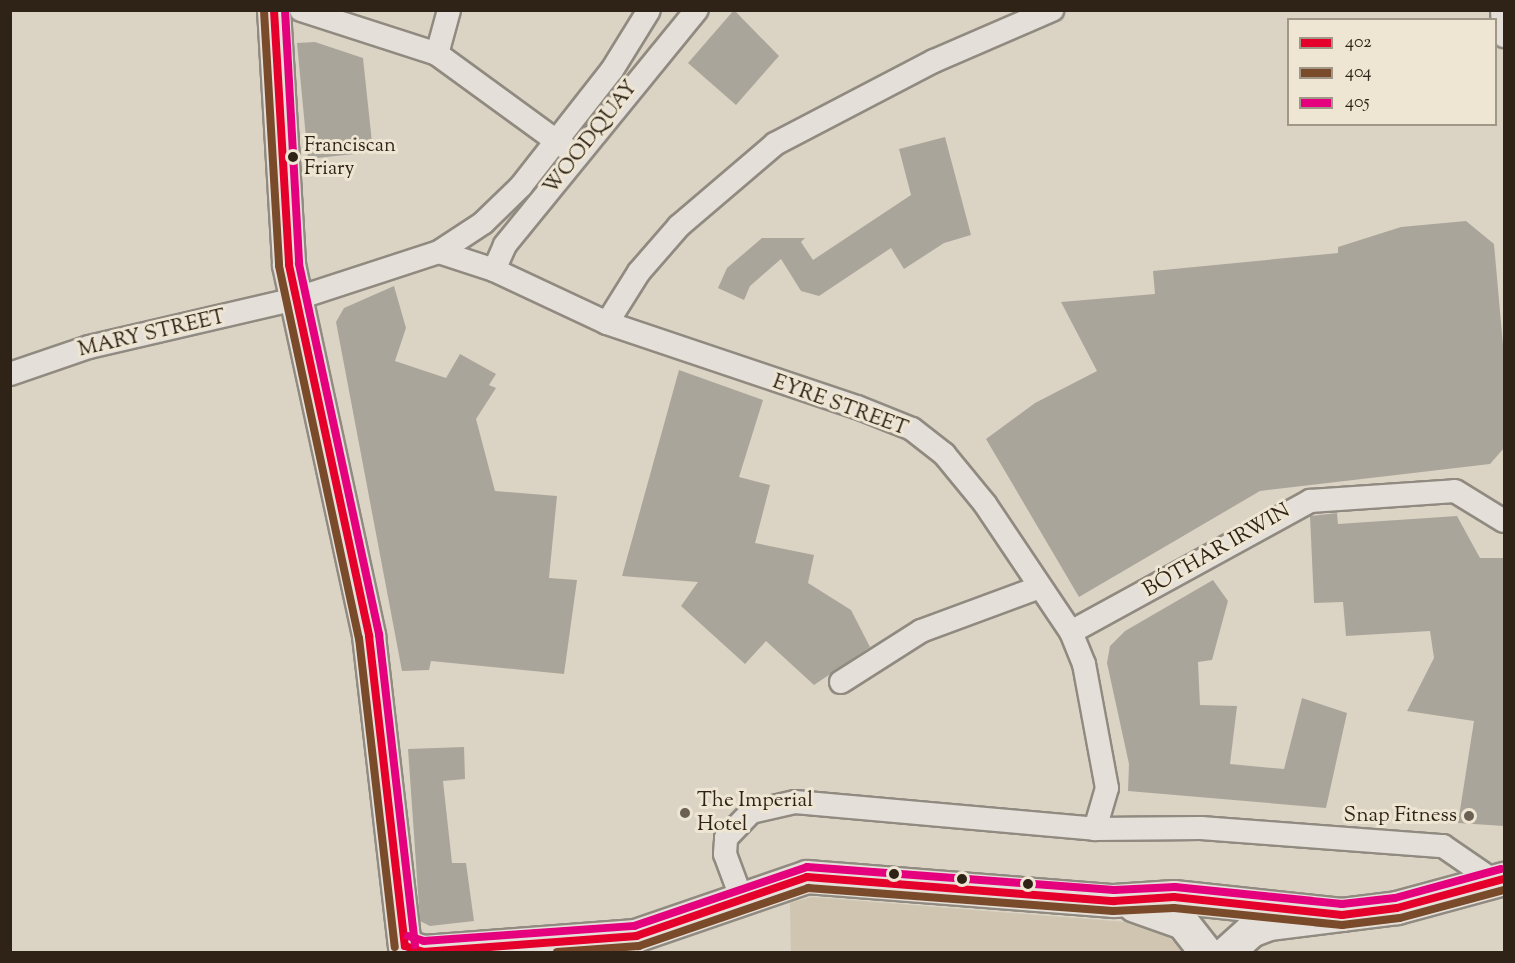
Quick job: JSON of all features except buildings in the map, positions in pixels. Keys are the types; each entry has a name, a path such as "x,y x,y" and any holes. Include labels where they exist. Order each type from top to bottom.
{"main road":[{"path":"274,10 279,160 295,299 369,636 405,946 423,952 636,936 780,882 831,876 1114,901 1218,901 1342,915"},
{"path":"1228,952 1251,930 1269,924 1398,908 1499,880"},
{"path":"1114,901 1183,923 1206,952"}],"street":[{"path":"301,10 437,54 577,156"},
{"path":"437,54 449,10"},
{"name":"WOODQUAY","path":"295,299 439,252 483,223 558,142 649,10"},
{"name":"WOODQUAY","path":"494,270 505,245 697,10"},
{"path":"607,323 639,272 679,226 775,144 837,108 1025,15 1052,10"},
{"path":"1502,10 1504,36"},
{"name":"EYRE STREET","path":"439,252 494,270 607,323 912,429 944,454 985,504 1037,588 1071,632 1096,708 1102,746 1107,788 1095,829"},
{"name":"MARY STREET","path":"10,374 89,347 295,299"},
{"name":"BÓTHAR IRWIN","path":"1071,632 1310,501 1445,490 1468,498 1504,521"},
{"path":"841,682 921,631 1037,588"},
{"path":"741,897 725,854 726,838 767,804 815,803 1095,829 1201,828 1443,846 1499,880"}],"shaded area":[{"path":"812,897 1151,924 1187,952 791,952 790,903"}],"transit line":[{"name":"402","path":"274,10 289,265 369,636 405,946"},
{"name":"405","path":"285,10 299,264 379,634 415,945"},
{"name":"404","path":"264,11 279,266 359,638 395,947"},
{"name":"405","path":"408,936 424,941 634,926 807,867 1114,890 1175,887 1342,904 1395,898 1501,869"},
{"name":"402","path":"405,946 423,952 636,936 807,877 1114,901 1174,897 1342,915 1397,908 1504,879"},
{"name":"404","path":"557,952 639,946 808,888 1113,911 1174,908 1342,925 1400,918 1504,890"}],"place":[{"name":"Franciscan Friary","path":"293,157"},
{"name":"The Imperial Hotel","path":"685,813"},
{"name":"Snap Fitness","path":"1469,816"}]}
